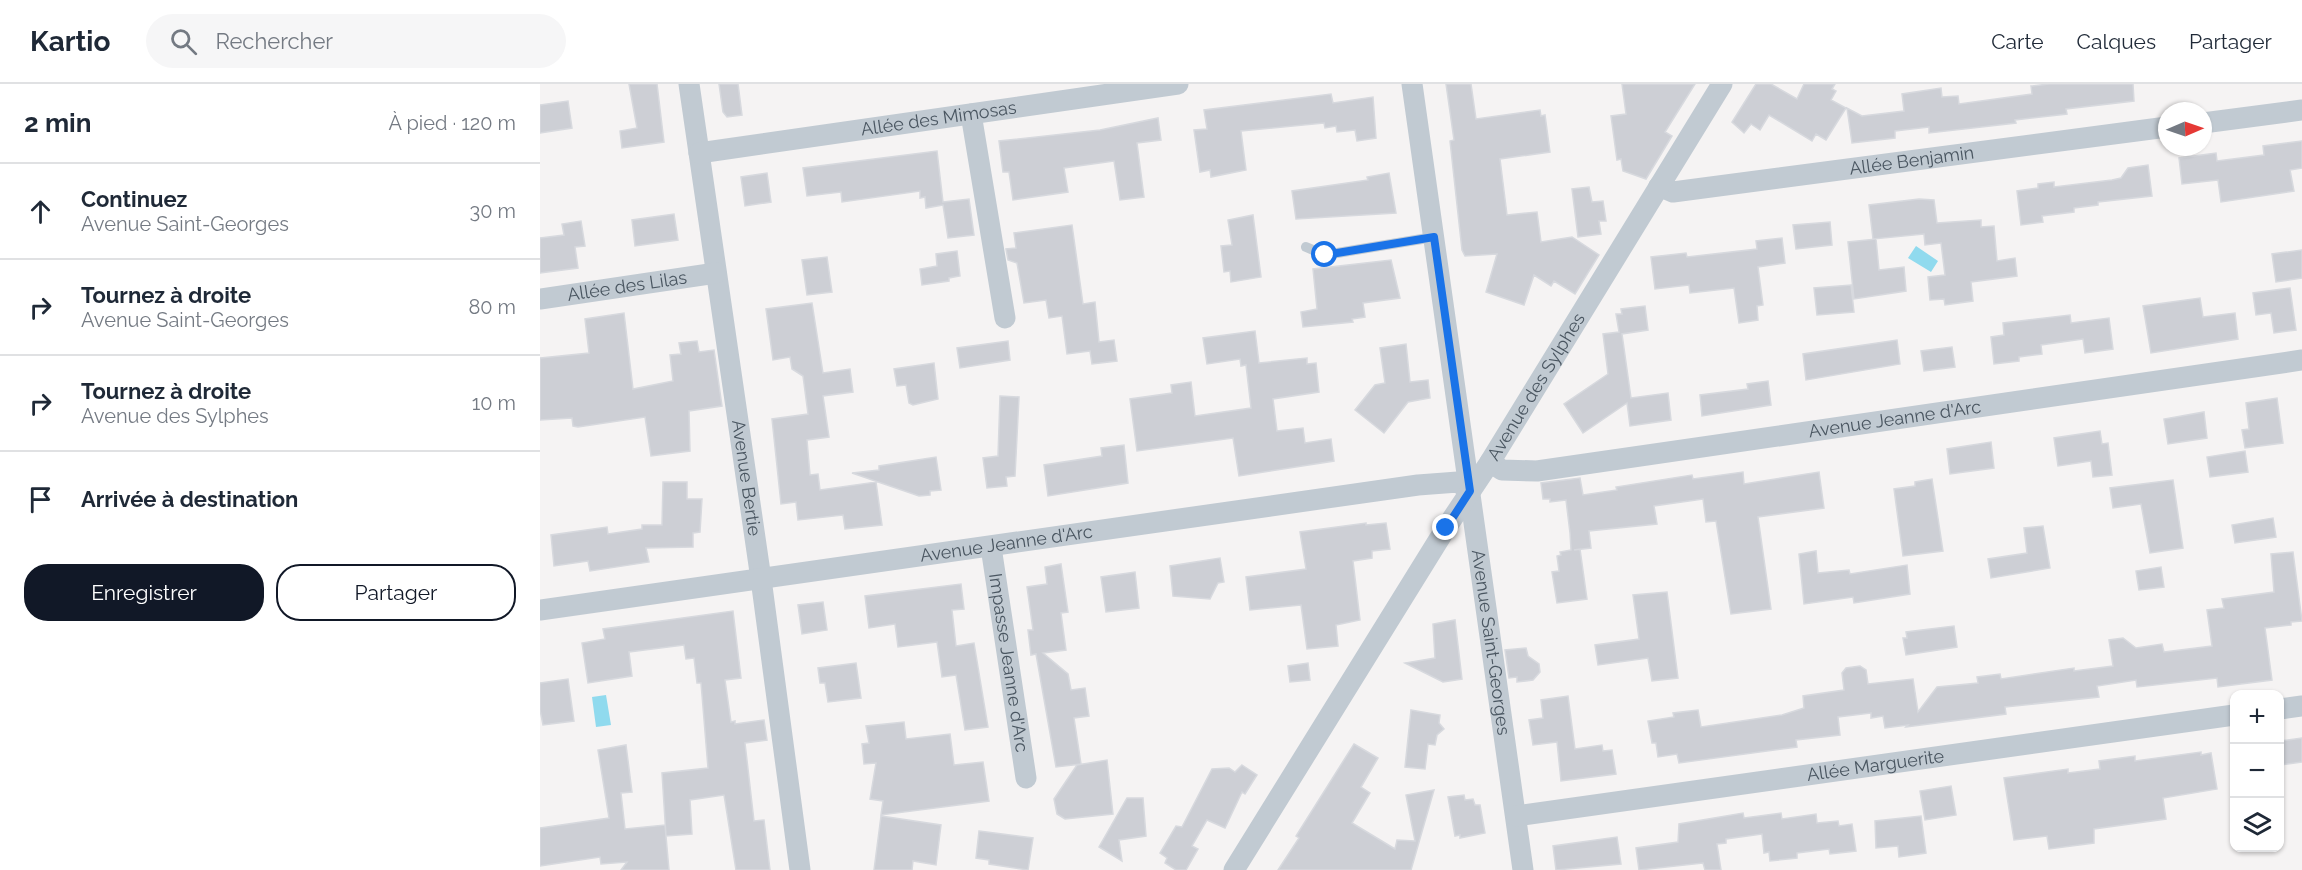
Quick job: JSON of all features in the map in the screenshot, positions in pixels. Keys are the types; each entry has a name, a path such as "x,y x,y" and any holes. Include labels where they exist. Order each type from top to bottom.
{"street":[{"name":"Avenue Bertie","path":"688,84 761,579 800,870"},
{"name":"Allée des Mimosas","path":"699,153 1178,84"},
{"name":"Avenue Saint-Georges","path":"1412,84 1523,870"},
{"name":"Avenue des Sylphes","path":"1234,870 1490,462 1722,84"},
{"path":"2212,122 2302,110"},
{"path":"971,114 1005,318"},
{"name":"Allée Benjamin","path":"1659,186 1673,192 2158,129"},
{"name":"Allée des Lilas","path":"540,299 716,273"},
{"name":"Avenue Jeanne d'Arc","path":"1490,462 1502,470 1537,471 2302,360"},
{"name":"Avenue Jeanne d'Arc","path":"540,610 1418,485 1458,482 1470,491"},
{"name":"Impasse Jeanne d'Arc","path":"992,547 1026,778"},
{"path":"2284,708 2302,706"},
{"name":"Allée Marguerite","path":"1516,816 2230,716"}],"lane":[{"path":"1306,247 1325,255 1434,237"}],"water":[{"path":"1916,246 1938,261 1931,272 1908,258"},
{"path":"606,695 611,725 596,727 592,697"}],"building":[{"path":"629,84 657,84 664,142 622,148 620,131 637,128"},
{"path":"719,84 738,84 742,115 727,117 723,112"},
{"path":"1446,84 1471,84 1476,119 1540,110 1541,116 1545,115 1550,152 1500,159 1507,215 1537,212 1541,242 1572,237 1599,255 1575,294 1554,281 1551,286 1534,275 1524,305 1486,292 1497,254 1465,256 1462,250 1450,141 1454,140"},
{"path":"1622,84 1695,84 1665,132 1672,136 1646,179 1623,171 1621,159 1617,160 1611,116 1626,114"},
{"path":"1756,84 1771,84 1797,99 1804,84 1835,84 1832,89 1836,91 1831,100 1846,108 1826,140 1816,134 1812,141 1769,115 1760,130 1751,124 1744,133 1732,122"},
{"path":"2133,84 2134,101 2066,109 2067,114 2015,120 2016,123 1929,133 1929,127 1895,131 1895,138 1852,143 1847,108 1862,116 1904,111 1902,94 1941,88 1942,97 1958,96 1959,104 2032,94 2031,86"},
{"path":"1331,94 1333,103 1373,97 1376,138 1357,141 1355,130 1337,132 1336,126 1325,128 1324,123 1241,131 1246,170 1211,177 1210,170 1200,172 1194,130 1207,129 1204,110"},
{"path":"568,101 572,128 540,133 540,105"},
{"path":"1158,118 1161,140 1137,143 1144,197 1120,200 1114,161 1064,168 1068,192 1013,200 1009,172 1003,172 999,141 1100,130"},
{"path":"2302,141 2302,168 2290,170 2294,191 2221,202 2218,180 2182,184 2179,158 2212,156 2212,154 2216,153 2217,161 2264,155 2263,146"},
{"path":"937,151 943,202 969,199 974,235 948,238 943,205 926,208 925,197 920,198 920,191 842,202 841,192 807,196 803,168"},
{"path":"2148,165 2152,196 2098,202 2098,205 2074,208 2074,212 2042,216 2043,222 2021,225 2017,191 2038,188 2038,184 2054,182 2054,187 2112,180 2121,178 2128,168"},
{"path":"767,173 771,202 745,206 741,177"},
{"path":"1389,173 1396,213 1296,219 1292,191 1368,180 1367,177"},
{"path":"1589,187 1592,202 1603,201 1606,221 1599,221 1601,234 1578,237 1572,189"},
{"path":"1919,199 1934,200 1937,223 1981,220 1981,227 1994,226 1997,261 2015,258 2017,276 1971,282 1973,301 1945,305 1944,299 1930,300 1928,277 1945,275 1941,243 1925,245 1924,234 1873,239 1869,205"},
{"path":"674,214 678,240 635,246 632,220"},
{"path":"1253,215 1261,277 1231,282 1230,271 1224,272 1221,246 1232,245 1228,220"},
{"path":"581,221 585,246 575,247 578,268 540,273 540,238 564,235 562,224"},
{"path":"1830,222 1832,245 1796,249 1793,225"},
{"path":"1072,225 1083,304 1095,302 1099,342 1114,340 1117,361 1092,364 1090,351 1067,354 1062,316 1049,318 1046,300 1024,303 1017,263 1008,260 1006,249 1016,248 1014,233"},
{"path":"1782,238 1785,263 1758,267 1763,305 1757,306 1758,320 1739,323 1734,288 1690,293 1689,285 1655,289 1651,257 1686,253 1687,257 1757,249 1756,241"},
{"path":"1876,239 1879,270 1904,267 1906,291 1854,299 1848,242"},
{"path":"2302,250 2302,278 2276,282 2272,254"},
{"path":"957,251 960,276 949,278 949,281 922,285 920,269 937,266 936,254"},
{"path":"827,257 832,292 807,295 802,260"},
{"path":"1391,260 1400,298 1363,303 1365,317 1352,319 1353,322 1303,327 1301,312 1317,309 1313,269"},
{"path":"1851,285 1854,312 1817,315 1814,288"},
{"path":"2290,288 2296,330 2274,333 2271,313 2256,315 2253,293"},
{"path":"2200,298 2203,317 2235,313 2238,339 2151,353 2143,306"},
{"path":"812,303 823,373 850,369 853,392 823,396 829,437 807,440 810,475 818,474 820,490 876,482 882,525 845,529 843,515 798,520 796,502 781,504 772,419 808,414 803,376 792,369 790,357 773,360 766,309"},
{"path":"1645,306 1648,330 1622,334 1631,398 1668,393 1671,420 1630,426 1627,403 1583,433 1564,404 1608,374 1603,334 1619,332 1616,314 1622,314 1621,309"},
{"path":"624,313 633,389 673,381 670,355 681,354 679,343 697,341 699,352 714,350 722,406 689,411 690,451 651,456 645,417 578,427 573,426 572,418 540,420 540,358 589,353 585,319"},
{"path":"2070,315 2071,323 2109,318 2113,349 2085,353 2083,339 2041,345 2042,354 2019,357 2019,361 1994,364 1991,337 2004,335 2003,323"},
{"path":"1255,331 1259,363 1307,358 1307,364 1316,363 1319,392 1273,399 1277,431 1303,428 1305,443 1331,439 1334,461 1239,476 1233,438 1137,451 1130,399 1172,393 1171,385 1191,382 1195,416 1251,408 1246,365 1241,366 1240,359 1207,364 1203,338"},
{"path":"1897,340 1900,364 1806,380 1803,354"},
{"path":"1008,341 1010,360 960,368 957,348"},
{"path":"1406,344 1410,382 1428,380 1430,398 1408,402 1384,433 1355,410 1375,385 1385,383 1380,348"},
{"path":"1952,347 1955,367 1924,371 1921,351"},
{"path":"934,363 938,399 913,405 909,403 906,385 897,386 894,369"},
{"path":"1768,381 1771,405 1702,416 1700,395 1748,389 1747,384"},
{"path":"1000,396 1019,397 1015,476 1006,477 1007,486 987,488 983,458 998,456"},
{"path":"2277,398 2283,443 2245,448 2242,430 2249,429 2246,403"},
{"path":"2204,412 2207,438 2168,444 2164,419"},
{"path":"2100,431 2102,444 2108,443 2112,475 2093,477 2091,461 2058,466 2054,438"},
{"path":"1991,442 1994,468 1950,474 1947,449"},
{"path":"1124,445 1128,483 1048,496 1044,465 1102,456 1101,448"},
{"path":"2245,451 2248,472 2210,477 2207,457"},
{"path":"936,457 941,490 930,491 930,495 919,496 852,473 879,470 879,466"},
{"path":"1743,472 1744,484 1819,472 1824,508 1758,517 1771,609 1731,614 1716,521 1706,522 1703,499 1654,506 1657,524 1589,531 1591,548 1580,549 1587,599 1557,603 1552,572 1559,571 1557,556 1561,555 1560,552 1571,550 1566,500 1550,502 1550,499 1543,499 1541,483 1580,478 1583,495 1617,490 1616,487 1692,475 1693,479"},
{"path":"1932,479 1943,551 1903,556 1894,489 1915,486 1915,482"},
{"path":"2173,480 2183,548 2150,553 2141,504 2113,508 2110,488"},
{"path":"663,482 687,482 687,499 702,499 700,532 693,533 693,547 646,548 649,562 590,571 588,561 554,566 551,535 607,527 608,534 642,529 642,525 662,525"},
{"path":"2273,518 2276,537 2235,543 2232,525"},
{"path":"1366,523 1366,525 1386,523 1390,549 1372,551 1372,558 1353,561 1360,620 1336,625 1338,646 1307,649 1301,605 1250,610 1246,577 1306,569 1300,532"},
{"path":"2043,526 2050,568 1991,578 1988,559 2027,553 2024,528"},
{"path":"1816,551 1818,573 1849,570 1850,574 1907,565 1910,594 1854,603 1853,597 1804,604 1799,554"},
{"path":"2293,552 2302,621 2291,622 2291,625 2265,628 2272,680 2218,687 2217,678 2137,687 2136,680 2097,686 2099,697 2005,707 2006,714 1906,727 1908,725 1885,728 1883,716 1871,718 1871,713 1838,717 1840,735 1796,740 1797,747 1679,763 1677,754 1658,757 1656,743 1652,743 1648,721 1674,717 1673,713 1698,710 1701,727 1782,715 1804,708 1803,696 1844,690 1842,673 1846,668 1860,666 1866,670 1868,684 1913,679 1918,712 1937,687 1978,683 1977,677 2000,674 2001,679 2074,668 2074,671 2113,666 2109,640 2123,638 2136,648 2162,644 2164,652 2212,646 2207,610 2224,608 2222,599 2274,592 2271,554"},
{"path":"1220,558 1224,582 1218,583 1210,599 1173,596 1170,566"},
{"path":"1061,564 1068,612 1061,613 1066,650 1043,653 1068,674 1071,690 1085,688 1089,716 1074,718 1081,764 1056,767 1036,654 1031,655 1028,630 1033,630 1027,587 1047,584 1045,567"},
{"path":"2161,567 2164,587 2139,590 2136,571"},
{"path":"1135,572 1139,608 1106,612 1101,577"},
{"path":"961,584 964,609 952,610 956,646 974,643 988,727 965,730 956,675 942,677 937,642 898,647 895,624 869,628 865,596"},
{"path":"1667,592 1678,678 1652,681 1648,658 1598,665 1595,645 1639,639 1633,595"},
{"path":"823,602 827,630 802,634 798,605"},
{"path":"733,611 741,678 725,680 731,722 735,721 735,724 764,720 767,740 745,743 754,821 764,820 770,870 736,870 724,795 690,800 692,834 666,836 662,773 708,768 701,683 697,683 694,658 686,659 684,645 629,652 632,676 588,683 582,643 605,639 603,629"},
{"path":"1455,620 1462,679 1443,682 1405,663 1435,658 1433,624"},
{"path":"1954,626 1957,647 1906,655 1903,638 1907,638 1906,632"},
{"path":"1526,648 1528,656 1539,664 1540,672 1533,680 1517,682 1517,677 1509,678 1505,650"},
{"path":"856,663 861,698 828,702 825,683 820,683 818,668"},
{"path":"1308,663 1310,680 1290,682 1288,666"},
{"path":"568,679 574,721 543,725 540,710 540,683"},
{"path":"1568,696 1575,749 1602,745 1603,751 1612,750 1616,774 1561,781 1557,742 1533,745 1529,720 1543,718 1541,700"},
{"path":"1411,710 1440,715 1439,723 1444,729 1437,735 1435,745 1428,744 1425,769 1405,767"},
{"path":"904,722 906,739 950,734 954,765 983,762 989,801 881,815 883,801 870,799 876,763 864,764 862,744 869,743 866,726"},
{"path":"2302,738 2302,762 2284,764 2284,740"},
{"path":"1354,744 1378,758 1361,787 1370,793 1352,823 1395,849 1397,840 1415,841 1406,795 1434,790 1411,870 1278,870 1299,838 1296,836"},
{"path":"626,745 632,792 621,793 625,829 665,825 669,870 621,870 627,862 601,864 600,857 540,866 540,828 609,818 598,750"},
{"path":"2201,752 2201,755 2211,753 2217,789 2163,798 2166,819 2094,829 2094,843 2049,849 2047,836 2014,840 2004,778 2068,769 2068,773 2100,769 2099,761 2135,756 2135,761"},
{"path":"1107,760 1113,814 1065,819 1057,814 1054,799 1077,765"},
{"path":"1242,765 1257,775 1245,794 1242,792 1225,828 1207,820 1192,846 1198,849 1186,870 1176,870 1165,863 1167,858 1160,853 1176,826 1182,827 1212,769 1229,768 1235,772"},
{"path":"1951,786 1956,815 1925,820 1920,791"},
{"path":"1464,795 1465,800 1473,799 1475,805 1480,805 1485,833 1460,838 1460,835 1455,836 1448,797"},
{"path":"1127,798 1143,798 1146,836 1119,840 1122,861 1099,847"},
{"path":"1743,813 1744,818 1781,813 1782,819 1816,814 1817,823 1838,821 1839,826 1852,824 1856,851 1830,854 1829,849 1797,853 1797,858 1770,861 1769,852 1764,853 1762,834 1726,839 1726,843 1717,844 1721,870 1705,870 1703,863 1639,870 1636,848 1678,842 1679,824"},
{"path":"881,816 941,825 936,865 913,861 912,870 874,870"},
{"path":"1921,816 1926,853 1899,857 1898,846 1876,848 1875,821"},
{"path":"979,831 1033,838 1028,870 989,864 989,860 976,858"},
{"path":"1617,837 1621,864 1556,870 1553,846"}],"route":[{"path":"1325,255 1434,237 1470,491 1446,528"}]}
